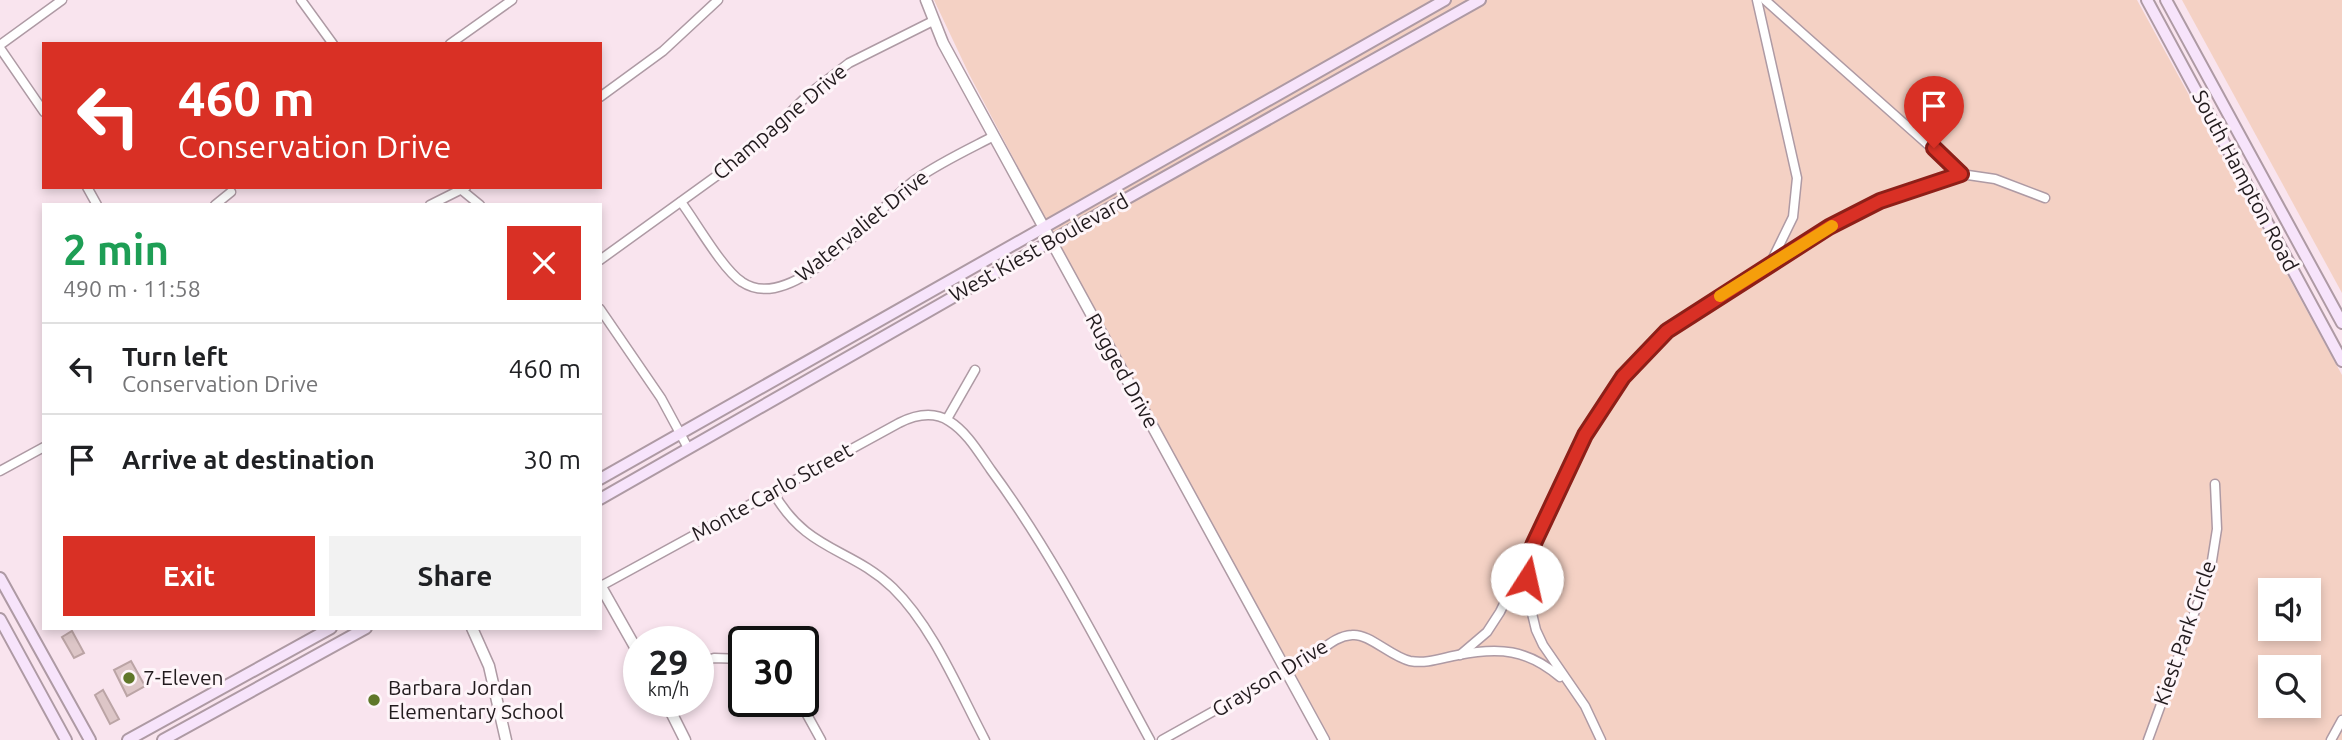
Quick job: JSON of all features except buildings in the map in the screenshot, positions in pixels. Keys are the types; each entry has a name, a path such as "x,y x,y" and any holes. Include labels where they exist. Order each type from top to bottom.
{"main road":[{"name":"West Kiest Boulevard","path":"602,478 1445,0"},
{"name":"West Kiest Boulevard","path":"602,498 1480,0"},
{"name":"South Hampton Road","path":"2147,0 2342,361"},
{"name":"South Hampton Road","path":"2166,0 2342,323"},
{"path":"2271,230 2287,222"},
{"path":"859,330 868,345"},
{"path":"0,578 90,740"},
{"path":"0,619 66,740"},
{"path":"128,740 327,630"},
{"path":"163,740 360,630"},
{"path":"19,652 36,643"},
{"path":"263,665 272,680"}],"street":[{"path":"42,109 0,46 62,0"},
{"path":"301,0 332,42"},
{"path":"453,42 512,0"},
{"path":"602,96 663,51 718,0"},
{"name":"Rugged Drive","path":"926,0 933,21 994,136 1324,740"},
{"path":"1757,0 1797,178 1793,217 1770,263"},
{"path":"1765,0 1961,174"},
{"name":"Champagne Drive","path":"602,259 751,150 810,93 849,63 933,21"},
{"name":"Watervaliet Drive","path":"681,202 731,272 742,283 767,290 780,289 794,283 834,253 915,180 994,136"},
{"path":"1601,740 1585,706 1567,684 1543,645 1531,615 1527,579 1528,556 1585,435 1623,377 1667,331 1770,263 1829,227 1880,201 1961,174 1995,178 2045,198"},
{"path":"434,203 459,189"},
{"path":"462,189 478,203"},
{"path":"217,203 231,192"},
{"path":"602,312 661,398 688,448"},
{"path":"975,370 947,419 976,449 1042,544 1150,740"},
{"name":"Monte Carlo Street","path":"602,584 909,418 920,415 947,419"},
{"path":"0,471 42,448"},
{"name":"Kiest Park Circle","path":"2148,740 2211,567 2217,529 2214,484"},
{"path":"773,492 784,512 798,526 814,539 874,573 906,602 922,624 985,740"},
{"name":"Grayson Drive","path":"1460,654 1487,632 1528,556"},
{"path":"602,589 623,626"},
{"path":"473,630 489,666 506,740"},
{"name":"Grayson Drive","path":"1162,740 1286,671 1334,640 1351,635 1366,638 1398,657 1414,662 1433,661 1460,654 1519,652 1550,669 1567,684"},
{"path":"674,717 685,740"},
{"path":"808,717 821,740"},
{"path":"2331,740 2342,720"}],"shaded area":[{"path":"934,0 2137,0 2342,375 2342,740 1331,740 1058,243 969,74"},
{"path":"2182,0 2342,0 2342,293"}],"slow traffic":[{"path":"1720,296 1832,226"}],"place":[{"name":"7-Eleven","path":"129,678"},
{"name":"Barbara Jordan Elementary School","path":"374,700"}],"route":[{"path":"1527,579 1528,556 1536,536 1585,435 1623,377 1643,354 1667,331 1829,227 1880,201 1961,174 1934,148"}]}
